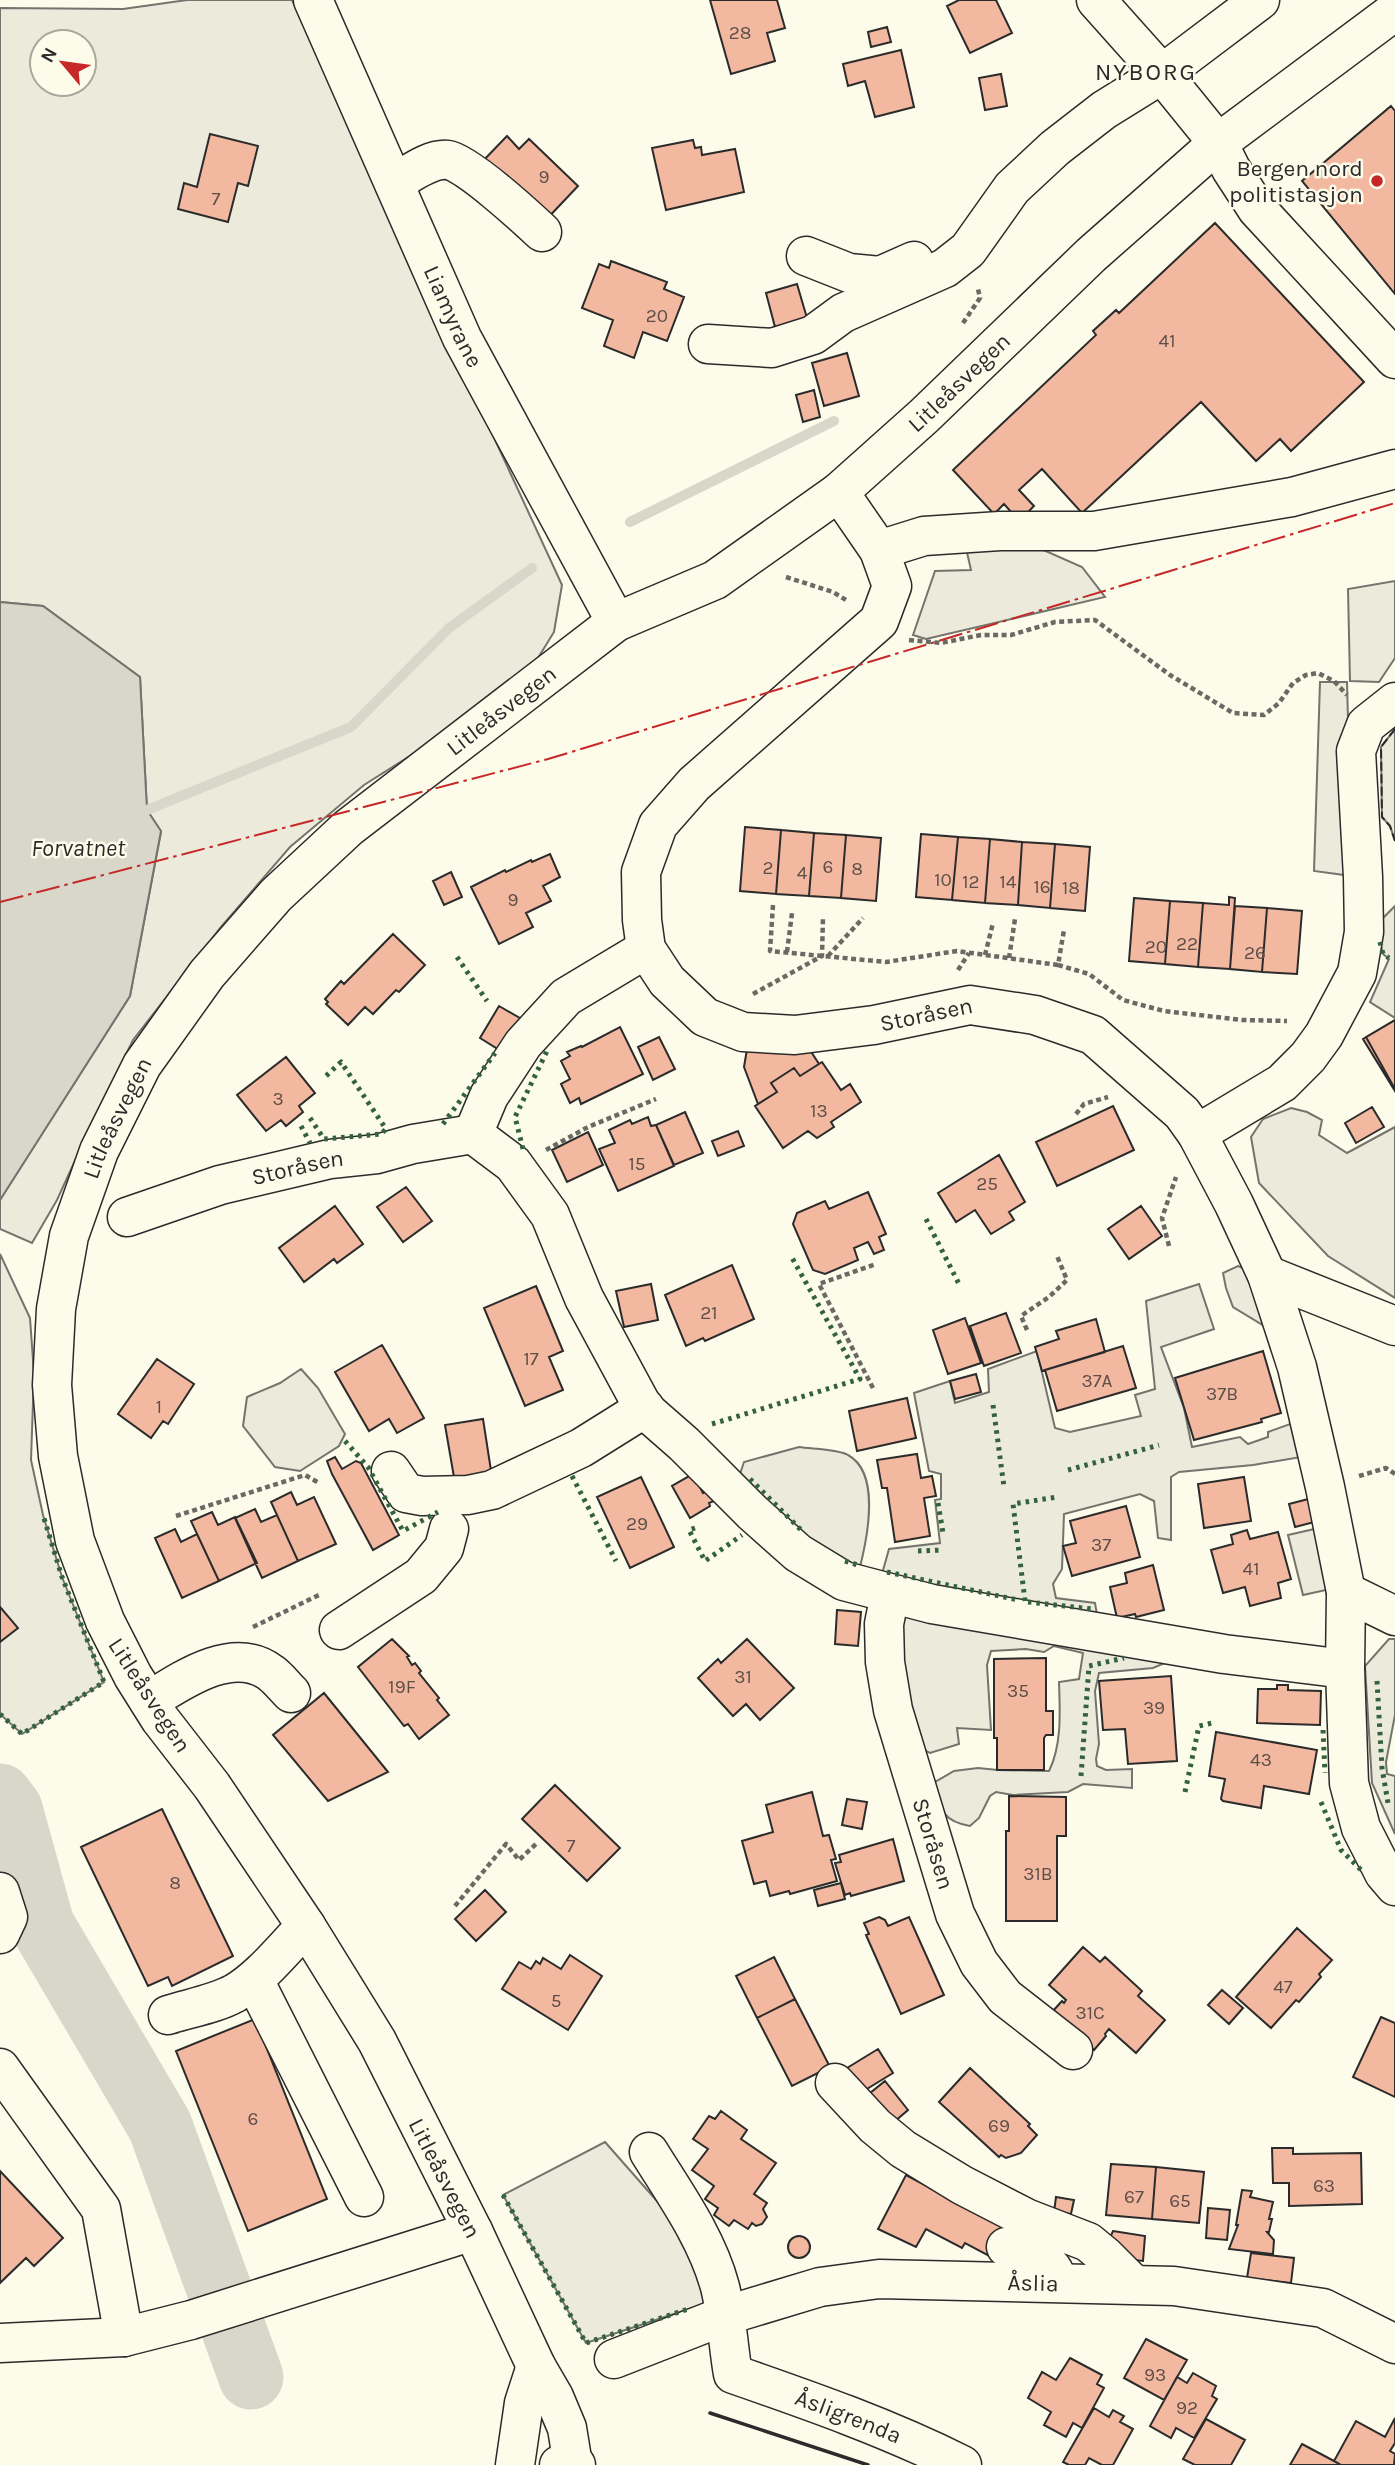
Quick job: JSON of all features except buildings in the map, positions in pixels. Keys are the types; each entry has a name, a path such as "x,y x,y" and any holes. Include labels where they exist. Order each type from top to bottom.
{"street":[{"name":"Liamyrane","path":"313,0 462,338 616,622"},
{"path":"1096,0 1162,74 1218,143 1257,209 1395,359"},
{"path":"708,344 772,348 813,335 843,313 945,268 968,250 1013,188 1055,148 1104,110 1162,74 1260,0"},
{"name":"Litleåsvegen","path":"575,2465 566,2428 554,2397 536,2366 473,2231 377,2041 306,1926 212,1786 149,1701 104,1621 75,1541 58,1457 52,1385 56,1309 69,1236 99,1151 142,1065 207,974 276,895 348,828 616,622 715,580 839,492 924,416 1091,255 1218,143 1395,11"},
{"path":"394,183 434,161 451,160 511,203 542,232"},
{"path":"806,256 849,272 880,276 930,254 958,228 991,219"},
{"path":"878,550 924,536 1000,531 1094,531 1292,497 1395,469"},
{"name":"Storåsen","path":"839,492 878,550 892,586 879,621 694,785 658,825 641,872 642,920 646,949 667,981 705,1017 743,1032 795,1035 874,1025 970,1005 1035,1015 1093,1035 1182,1113 1198,1134 1267,1275 1297,1367 1346,1592 1345,1669 1349,1783 1361,1828 1384,1873 1395,1886"},
{"path":"1198,1134 1282,1083 1308,1057 1324,1035 1357,973 1364,932 1379,897 1356,751 1380,713"},
{"path":"646,949 566,997 523,1044 489,1096 472,1134 513,1164 550,1214 584,1298 645,1408 798,1553 844,1581 932,1604 1186,1648 1345,1669"},
{"name":"Storåsen","path":"127,1217 220,1185 330,1159 377,1154 412,1144 472,1134"},
{"path":"1267,1275 1395,1326"},
{"path":"391,1471 406,1493 422,1496 468,1495 492,1490 581,1448 645,1408"},
{"path":"339,1630 421,1576 444,1548 449,1529"},
{"path":"1346,1592 1395,1616"},
{"name":"Storåsen","path":"890,1594 884,1623 885,1662 893,1710 955,1914 979,1963 1005,1997 1073,2050"},
{"path":"149,1701 202,1671 238,1662 257,1665 270,1672 291,1693"},
{"path":"0,1892 8,1917 0,1934"},
{"path":"168,2015 234,1993 254,1980 306,1926"},
{"path":"254,1980 364,2197"},
{"path":"0,2068 101,2209 124,2337"},
{"path":"835,2084 875,2126 903,2149 962,2185 1026,2218 1088,2242 1133,2284"},
{"path":"649,2152 697,2230 720,2287 724,2316"},
{"path":"0,2343 124,2337 191,2320 473,2231"},
{"path":"1006,2246 1043,2259 1051,2266 1058,2282"},
{"name":"Åslia","path":"614,2359 724,2316 820,2287 869,2280 1174,2286 1323,2308 1395,2344"},
{"name":"Åsligrenda","path":"724,2316 733,2374 840,2410 962,2465"},
{"path":"514,2465 524,2403 536,2366"},
{"path":"559,2465 575,2465"}],"path":[{"path":"958,331 980,298 968,250"},
{"path":"775,573 833,592 905,640 942,643 981,635 1011,635 1055,622 1095,620 1170,675 1233,712 1264,715 1279,704 1293,683 1306,675 1318,673 1380,713"},
{"path":"774,905 770,951 886,962 957,951 1058,965 1089,975 1123,1000 1154,1008 1242,1020 1302,1022 1324,1035"},
{"path":"787,952 792,913"},
{"path":"823,917 825,956"},
{"path":"705,1017 825,956 863,918"},
{"path":"1009,958 1014,919"},
{"path":"985,955 993,923"},
{"path":"1058,965 1064,930"},
{"path":"1076,1114 1084,1104 1116,1097"},
{"path":"544,1159 543,1152 574,1134 656,1099"},
{"path":"1169,1246 1162,1218 1178,1173"},
{"path":"1027,1330 1021,1316 1049,1297 1067,1280 1057,1256"},
{"path":"873,1388 819,1284 876,1264"},
{"path":"176,1516 305,1475 319,1483"},
{"path":"251,1628 323,1593"},
{"path":"455,1906 506,1844 519,1860 536,1844"}],"shaded area":[{"path":"187,0 292,0 562,585 554,632 533,666 486,708 364,785 290,847 221,927 133,1040 57,1200 32,1243 0,1229 0,1200 130,996 161,832 147,810 140,677 43,606 0,602 0,8 123,9"},
{"path":"966,548 1039,548 1082,567 1105,597 926,639 913,635 935,571 971,570"},
{"path":"1395,581 1395,658 1379,682 1350,681 1348,589"},
{"path":"1320,682 1347,682 1352,876 1314,871"},
{"path":"1395,729 1395,841 1390,826 1382,817 1381,747"},
{"path":"1395,906 1395,1018 1370,1002 1389,959 1383,954 1380,941 1381,920"},
{"path":"1291,1108 1322,1120 1319,1135 1347,1153 1395,1127 1395,1298 1328,1256 1259,1183 1251,1137 1263,1119"},
{"path":"0,1254 30,1318 34,1374 31,1460 43,1515 62,1577 104,1682 22,1734 0,1714"},
{"path":"1238,1266 1253,1272 1313,1455 1253,1465 1179,1472 1171,1477 1171,1540 1158,1538 1154,1501 1140,1494 1064,1514 1062,1569 1053,1584 1056,1598 1095,1603 1097,1615 1040,1609 882,1574 889,1549 940,1543 935,1500 941,1499 941,1474 929,1471 914,1393 950,1381 955,1403 989,1392 988,1369 1037,1351 1055,1428 1070,1432 1141,1416 1135,1395 1155,1389 1146,1301 1199,1284 1214,1329 1161,1347 1184,1408 1192,1447 1240,1437 1248,1444 1268,1437 1268,1432 1299,1421 1269,1329 1233,1307 1223,1273"},
{"path":"301,1369 318,1388 345,1434 339,1446 300,1471 275,1467 243,1426 247,1397 280,1383"},
{"path":"799,1447 844,1453 858,1464 865,1476 869,1507 860,1567 824,1558 738,1480 744,1462"},
{"path":"1323,1527 1326,1590 1303,1595 1288,1535"},
{"path":"904,1615 1179,1657 1153,1668 1099,1673 1095,1691 1099,1744 1097,1766 1106,1770 1132,1769 1132,1788 1083,1784 1068,1792 1013,1795 996,1792 990,1796 979,1818 970,1826 947,1817 941,1806 935,1782 954,1771 978,1768 1049,1771 1058,1739 1059,1682 1079,1679 1083,1653 1054,1646 1044,1652 1026,1649 991,1651 987,1665 991,1730 957,1728 959,1744 930,1753 916,1746 897,1643"},
{"path":"1389,1639 1395,1639 1395,1715 1386,1762 1387,1774 1395,1776 1395,1834 1372,1783 1365,1666"},
{"path":"605,2142 686,2234 710,2302 586,2343 503,2195"}],"water":[{"name":"Forvatnet","path":"0,602 43,606 140,677 147,810 161,831 130,996 0,1200"}],"waterway":[{"path":"630,522 834,421"},
{"path":"147,810 351,727 449,628 532,568"},
{"path":"0,1796 10,1809 42,1925 160,2126 251,2377"}],"hedge":[{"path":"1380,942 1383,954 1389,958"},
{"path":"457,957 487,1001"},
{"path":"523,1149 515,1117 547,1051"},
{"path":"443,1124 495,1053"},
{"path":"310,1118 324,1139 381,1134 386,1129 341,1062 326,1076"},
{"path":"301,1126 310,1143"},
{"path":"926,1219 959,1284"},
{"path":"712,1424 860,1379 791,1256"},
{"path":"993,1405 1004,1487"},
{"path":"345,1441 368,1467 403,1531 438,1512"},
{"path":"1068,1470 1159,1445"},
{"path":"572,1476 616,1561"},
{"path":"750,1479 801,1530"},
{"path":"1025,1601 1013,1504 1057,1497"},
{"path":"938,1503 943,1533"},
{"path":"0,1714 22,1734 104,1682 62,1577 43,1515"},
{"path":"695,1528 689,1530 705,1561 742,1535"},
{"path":"918,1551 943,1550"},
{"path":"845,1561 858,1565"},
{"path":"887,1572 1018,1600"},
{"path":"1028,1602 1092,1609"},
{"path":"1081,1776 1089,1666 1124,1658"},
{"path":"1377,1681 1382,1768 1388,1803"},
{"path":"1185,1792 1199,1726 1212,1723"},
{"path":"1323,1730 1325,1773"},
{"path":"1321,1802 1341,1850 1364,1873"},
{"path":"503,2195 586,2343 688,2309"}],"fence":[{"path":"1395,729 1381,747 1382,817 1390,826 1395,841"}],"wall":[{"path":"710,2413 868,2465"}],"power":[{"path":"0,902 548,759 1395,503"}],"place":[{"name":"Bergen nord politistasjon","path":"1377,181"}],"district":[{"name":"NYBORG","path":"1146,72"}]}
